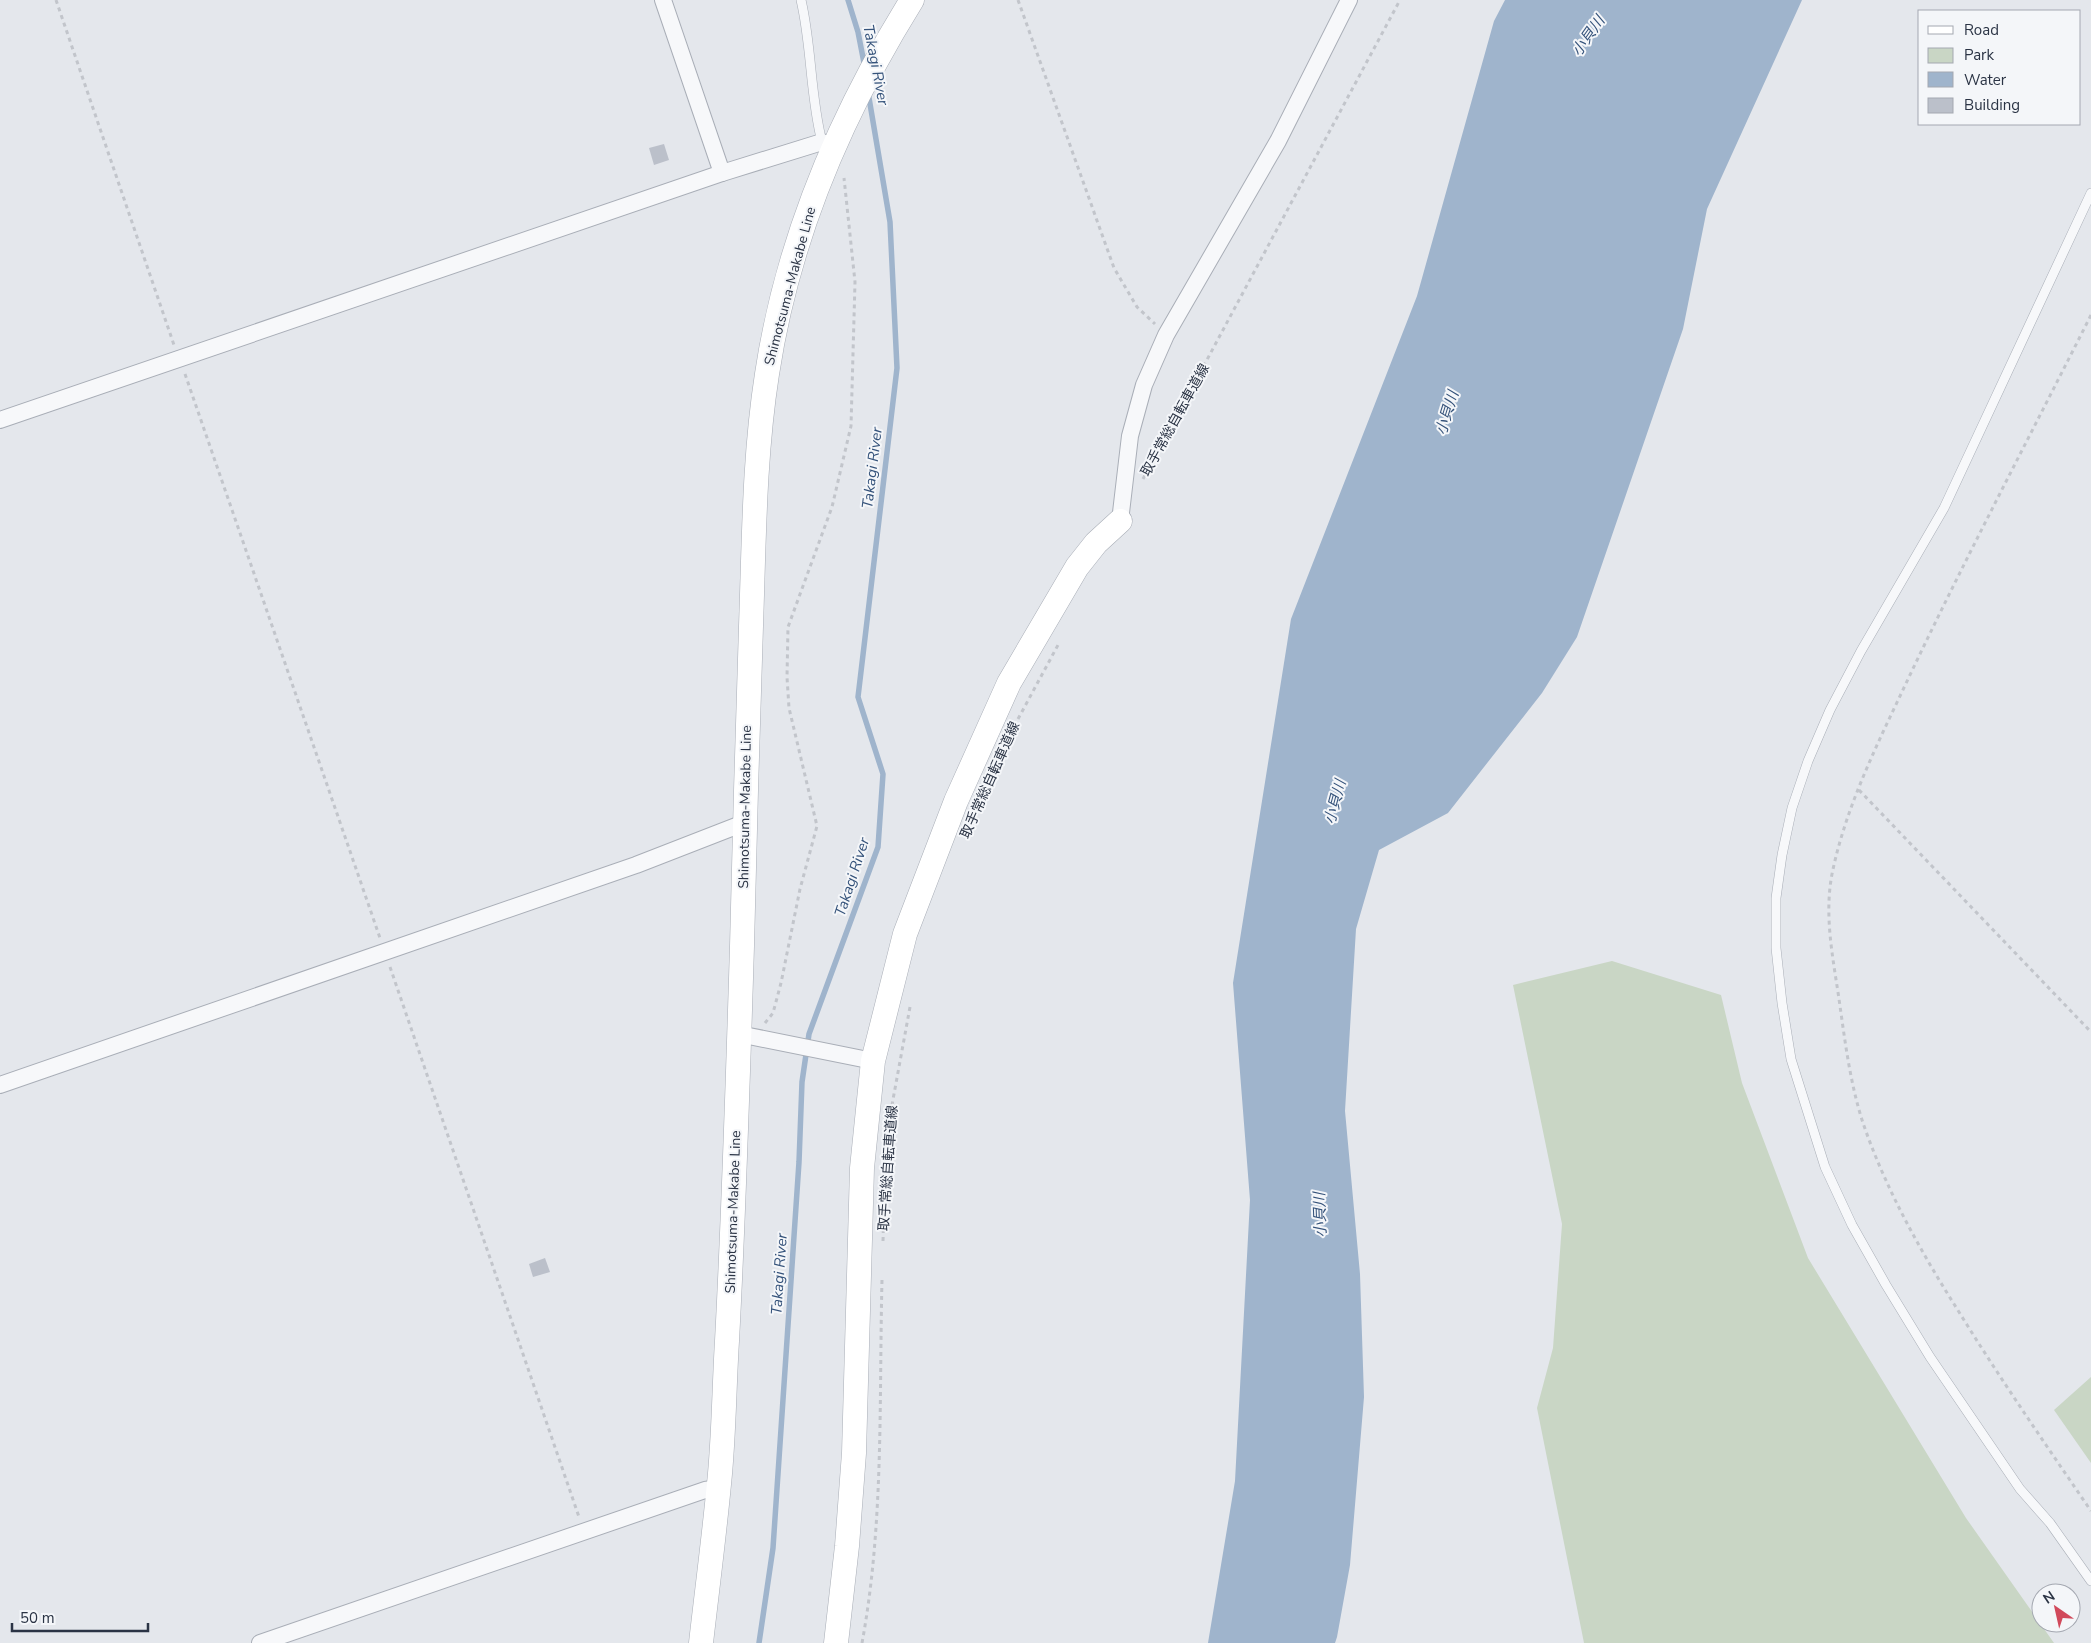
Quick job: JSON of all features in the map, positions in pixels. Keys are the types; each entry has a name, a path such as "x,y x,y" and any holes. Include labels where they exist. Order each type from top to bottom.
{"main road":[{"name":"Shimotsuma-Makabe Line","path":"701,1643 719,1488 730,1286 751,1037 744,823 757,464 767,372 778,318 795,254 832,141 868,73 912,0"},
{"path":"836,1643 847,1546 854,1453 862,1168 873,1061 905,934 956,801 1009,683 1077,567 1096,543 1120,521"}],"street":[{"path":"662,0 722,173"},
{"path":"1120,521 1130,436 1144,385 1166,335 1278,141 1348,0"},
{"path":"0,420 722,173 832,141"},
{"path":"0,1085 636,865 744,823"},
{"path":"751,1037 873,1061"},
{"path":"260,1643 705,1490 719,1488"}],"lane":[{"path":"801,0 806,18 818,125 832,141"},
{"path":"2091,193 1944,508 1861,651 1830,710 1808,761 1792,808 1782,855 1776,898 1778,967 1791,1060 1825,1167 1852,1225 1930,1357 2020,1489 2050,1523 2091,1581"}],"path":[{"path":"56,0 584,1531"},
{"path":"1018,0 1114,268 1137,306 1166,335"},
{"name":"取手常総自転車道線","path":"1139,486 1400,0"},
{"path":"751,1037 773,1013 817,826 789,708 786,677 788,627 832,507 851,426 855,282 846,183 832,141"},
{"path":"2091,315 1928,637 1868,765 1848,813 1832,875 1828,910 1848,1059 1863,1120 1887,1185 1926,1259 1988,1360 2091,1511"},
{"name":"取手常総自転車道線","path":"1015,724 1062,637"},
{"path":"1859,790 2091,1032"},
{"name":"取手常総自転車道線","path":"882,1248 885,1169 892,1105 911,1002"},
{"path":"862,1643 870,1597 878,1467 882,1277"}],"green space":[{"path":"1612,961 1721,995 1742,1083 1808,1258 1966,1518 2031,1610 2031,1633 2047,1633 2054,1643 1584,1643 1537,1408 1553,1348 1562,1224 1513,985"},
{"path":"2091,1377 2091,1463 2054,1410"}],"water":[{"name":"小貝川","path":"1505,0 1802,0 1707,209 1683,329 1577,637 1542,693 1448,813 1379,850 1356,929 1345,1111 1360,1274 1364,1397 1350,1565 1335,1643 1208,1643 1235,1481 1250,1200 1233,983 1291,619 1417,296 1494,21"}],"building":[{"path":"664,144 669,160 654,165 649,148"},
{"path":"545,1258 550,1272 533,1277 529,1264"}],"waterway":[{"name":"Takagi River","path":"848,0 858,32 865,68"},
{"name":"Takagi River","path":"759,1643 773,1548 799,1162 802,1082 809,1034 878,847 883,774 858,697 897,368 890,222 868,92"}]}
